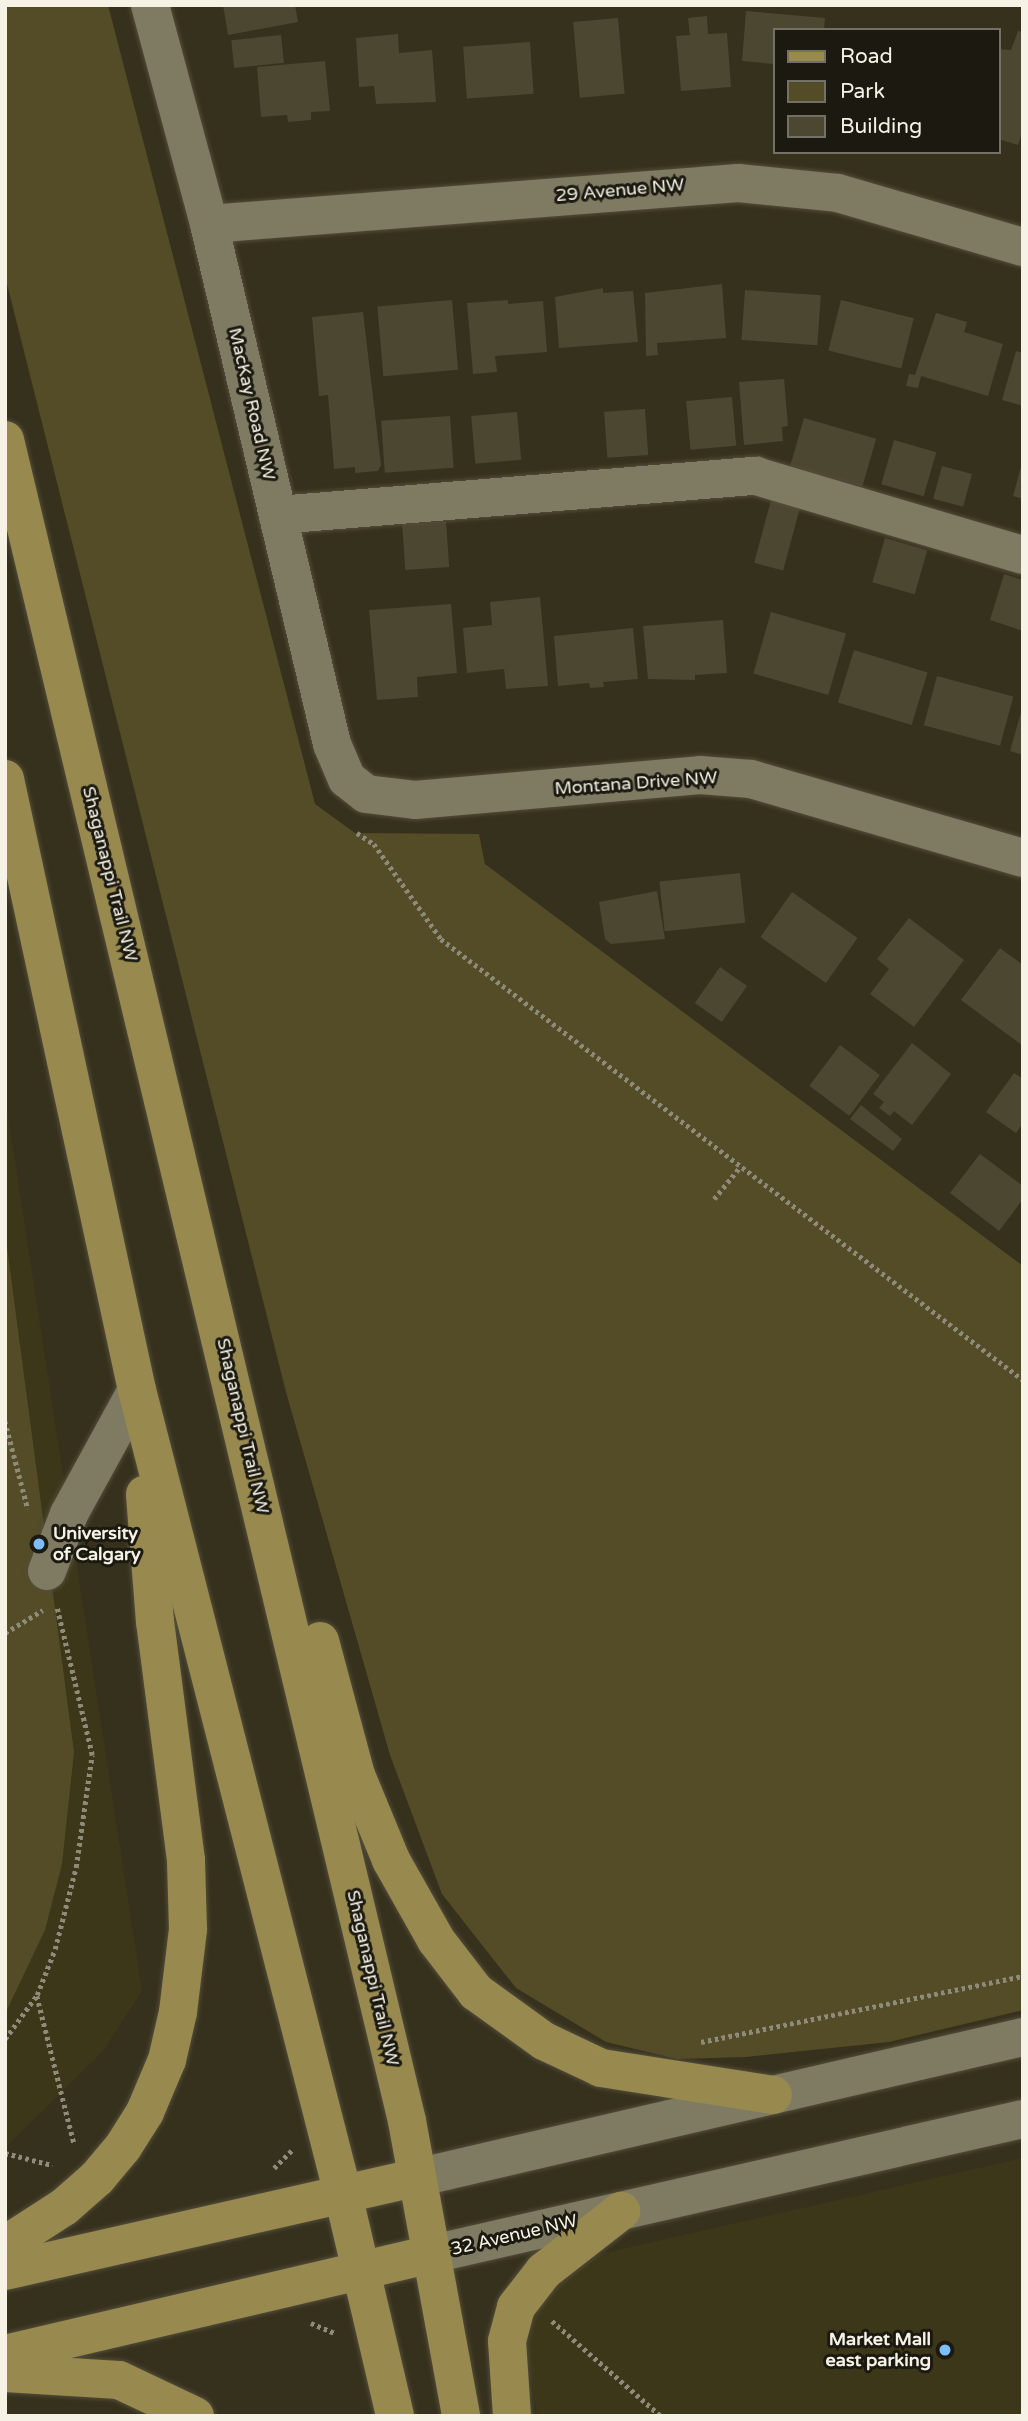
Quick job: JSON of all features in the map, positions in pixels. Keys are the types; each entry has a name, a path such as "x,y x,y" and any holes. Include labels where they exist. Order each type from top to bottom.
{"main road":[{"name":"Shaganappi Trail NW","path":"5,440 247,1441 416,2178 428,2255 461,2416"},
{"path":"5,779 137,1390 344,2193 396,2416"},
{"path":"5,2245 64,2207 97,2178 123,2147 145,2112 167,2060 178,2012 188,1929 186,1860 155,1622 137,1390"},
{"path":"247,1441 284,1511 356,1774 391,1860 436,1940 476,1992 544,2041 601,2068 773,2095"},
{"path":"5,2271 416,2178"},
{"path":"512,2416 507,2341 516,2307 544,2271 621,2211"},
{"name":"32 Avenue NW","path":"5,2354 428,2255"},
{"path":"5,2373 119,2380 195,2416"}],"street":[{"name":"MacKay Road NW","path":"150,5 209,224 332,744 358,809"},
{"name":"29 Avenue NW","path":"209,224 738,183 838,193 1023,247"},
{"path":"278,515 756,476 1023,555"},
{"name":"Montana Drive NW","path":"358,809 415,800 700,775 751,779 1023,858"},
{"path":"47,1571 69,1514 137,1390"},
{"path":"416,2178 1023,2037"},
{"name":"32 Avenue NW","path":"428,2255 1023,2119"}],"path":[{"path":"358,809 359,837 374,844 441,939 739,1168 1023,1380"},
{"path":"714,1199 739,1168"},
{"path":"5,1422 7,1441 47,1571"},
{"path":"5,1633 56,1602 92,1755 76,1867 37,1995 5,2039"},
{"path":"695,2042 1023,1976"},
{"path":"37,1995 77,2152"},
{"path":"5,2153 60,2168"},
{"path":"543,2315 661,2416"},
{"path":"301,2318 334,2333 343,2331"}],"shaded area":[{"name":"University of Calgary","path":"5,1096 142,1991 103,2051 5,2148"},
{"path":"1023,2158 1023,2416 537,2416 527,2349 537,2311 558,2284 600,2254"}],"green space":[{"path":"5,5 108,5 315,804 355,833 479,834 485,864 1023,1266 1023,2010 889,2042 746,2057 677,2059 606,2042 516,1988 442,1894 390,1755 286,1392 5,276"},
{"path":"5,1232 74,1752 62,1864 45,1930 5,2014"}],"building":[{"path":"223,5 295,5 298,22 228,35"},
{"path":"746,11 825,18 824,28 772,28 772,64 742,61"},
{"path":"707,16 708,34 727,33 731,87 681,91 676,36 690,35 688,18"},
{"path":"618,18 625,94 580,98 573,22"},
{"path":"1018,31 1023,32 1023,130 1018,145 1000,140 1000,49 1011,50"},
{"path":"398,34 399,53 432,50 436,102 376,104 374,86 359,87 356,38"},
{"path":"281,35 284,63 234,68 231,40"},
{"path":"530,42 534,94 467,99 463,47"},
{"path":"325,61 330,111 311,112 311,120 288,122 287,115 261,117 257,67"},
{"path":"722,284 726,338 657,343 658,355 646,356 645,293"},
{"path":"603,288 603,293 633,291 638,342 559,348 555,297"},
{"path":"745,290 821,295 817,345 742,340"},
{"path":"452,300 458,370 383,376 377,307"},
{"path":"508,300 508,304 543,301 547,352 495,356 497,372 473,374 467,303"},
{"path":"841,300 914,318 901,369 828,350"},
{"path":"363,312 381,465 378,471 355,473 355,467 334,469 328,395 319,396 312,317"},
{"path":"936,313 967,322 964,332 1003,344 988,396 921,376 918,388 906,386 909,374 915,375"},
{"path":"1016,351 1023,353 1023,406 1002,400"},
{"path":"784,379 788,426 782,427 783,441 744,445 739,382"},
{"path":"732,397 736,446 690,450 686,401"},
{"path":"645,409 648,455 607,458 604,412"},
{"path":"517,412 521,460 475,464 471,416"},
{"path":"450,416 454,468 385,473 381,421"},
{"path":"804,418 876,439 862,487 790,466"},
{"path":"894,440 936,452 924,496 881,484"},
{"path":"1023,463 1023,499 1013,496"},
{"path":"942,466 972,474 963,507 933,499"},
{"path":"771,500 800,508 783,571 754,563"},
{"path":"446,521 449,567 405,570 402,524"},
{"path":"885,538 927,550 915,594 872,582"},
{"path":"1004,574 1023,580 1023,631 990,620"},
{"path":"540,597 548,686 506,689 504,669 467,673 463,628 492,625 490,602"},
{"path":"451,604 457,673 417,677 418,697 377,700 369,610"},
{"path":"771,612 846,633 828,695 753,674"},
{"path":"723,620 727,673 695,675 695,680 648,679 643,626"},
{"path":"633,628 638,679 603,682 604,687 590,688 589,683 558,686 554,636"},
{"path":"854,650 928,673 912,725 838,703"},
{"path":"937,676 1013,696 1000,746 924,725"},
{"path":"1023,709 1023,755 1010,751"},
{"path":"740,873 745,923 665,931 659,881"},
{"path":"657,891 665,939 611,944 605,939 599,902"},
{"path":"792,892 858,938 826,983 760,937"},
{"path":"909,918 964,960 914,1027 870,994 889,969 877,959"},
{"path":"1000,948 1023,965 1023,1046 961,1000"},
{"path":"720,967 747,986 722,1022 695,1003"},
{"path":"912,1043 951,1074 912,1125 894,1111 890,1116 879,1108 884,1102 873,1094"},
{"path":"840,1045 880,1075 849,1116 809,1086"},
{"path":"1014,1073 1023,1079 1023,1123 1016,1133 986,1112"},
{"path":"861,1105 902,1139 893,1151 850,1119"},
{"path":"980,1154 1023,1186 1023,1199 999,1231 950,1193"}],"place":[{"name":"University of Calgary","path":"39,1544"},
{"name":"Market Mall east parking","path":"945,2350"}]}
